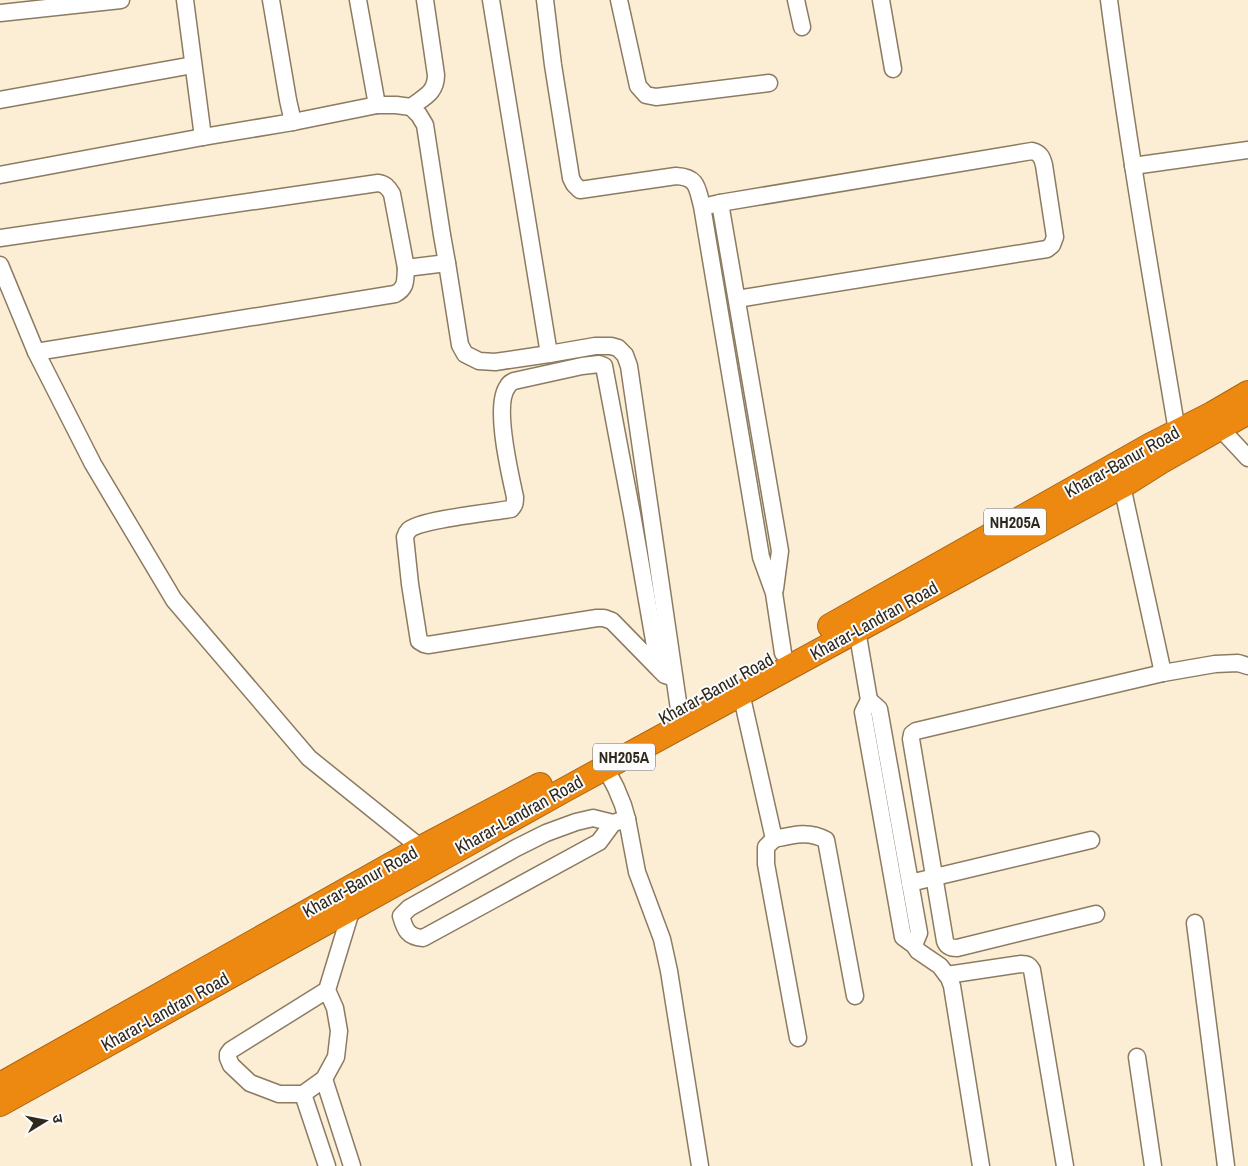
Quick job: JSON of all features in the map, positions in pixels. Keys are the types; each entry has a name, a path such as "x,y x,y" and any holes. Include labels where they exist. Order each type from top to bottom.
{"highway":[{"name":"NH205A","path":"1216,421 1248,393"},
{"name":"Kharar-Landran Road","path":"0,1104 352,908 426,856 605,767 742,693 763,673 857,630 1122,486 1180,440 1216,421 1248,412"},
{"name":"Kharar-Banur Road","path":"0,1085 426,856 559,775 679,710 763,673 783,653 1180,440"}],"street":[{"path":"0,13 121,0"},
{"path":"185,0 204,137"},
{"path":"271,0 293,122"},
{"path":"358,0 377,105"},
{"path":"411,107 429,94 434,89 436,82 425,0"},
{"path":"491,0 549,354"},
{"path":"545,0 571,178 576,187 580,190 676,176 687,177 696,186 702,206 761,557 774,593 783,653"},
{"path":"619,0 638,86 646,95 656,98 769,83"},
{"path":"796,0 802,26"},
{"path":"881,0 893,69"},
{"path":"1109,0 1133,166 1180,440"},
{"path":"0,100 193,65"},
{"path":"0,175 377,105 411,107 425,125 460,345 465,354 479,361 495,362 595,346 618,348 625,354 629,366 679,710"},
{"path":"1133,166 1248,150"},
{"path":"702,206 1032,151 1037,152 1042,158 1055,237 1052,245 1047,249 736,299"},
{"path":"0,238 378,183 388,187 392,194 406,268 404,287 395,294 36,352"},
{"path":"720,203 780,551 774,593"},
{"path":"406,268 447,263"},
{"path":"0,265 36,352 93,464 174,600 309,758 426,856"},
{"path":"659,669 606,369 602,364 591,365 514,381 504,393 502,415 503,436 515,497 514,507 421,525 406,533 410,584 419,641 428,645 604,618 612,621 659,669 665,675 674,678"},
{"path":"1216,421 1248,458"},
{"path":"1122,486 1163,673"},
{"path":"857,630 869,700 863,712 877,740 910,883 919,932 914,945"},
{"path":"877,740 1163,673 1215,664 1247,664"},
{"path":"742,693 774,839"},
{"path":"913,733 911,739 946,945 957,948 1096,914"},
{"path":"877,740 903,937 940,966 952,986 981,1166"},
{"path":"605,767 616,788 620,821 662,939 669,971 700,1166"},
{"path":"593,818 620,821 599,842 431,935 423,938 409,935 402,916 409,908 516,848 576,822 593,818"},
{"path":"798,1038 766,864 766,847 774,839 808,834 819,836 826,840 855,996"},
{"path":"910,883 1091,840"},
{"path":"327,990 231,1050 228,1054 231,1065 250,1083 279,1094 303,1094 324,1079 336,1057 339,1031 335,1008 327,990 352,908"},
{"path":"1195,923 1226,1166"},
{"path":"947,975 1021,964 1030,966 1034,980 1065,1166"},
{"path":"1137,1058 1153,1166"},
{"path":"324,1079 352,1166"},
{"path":"303,1094 327,1166"}]}
